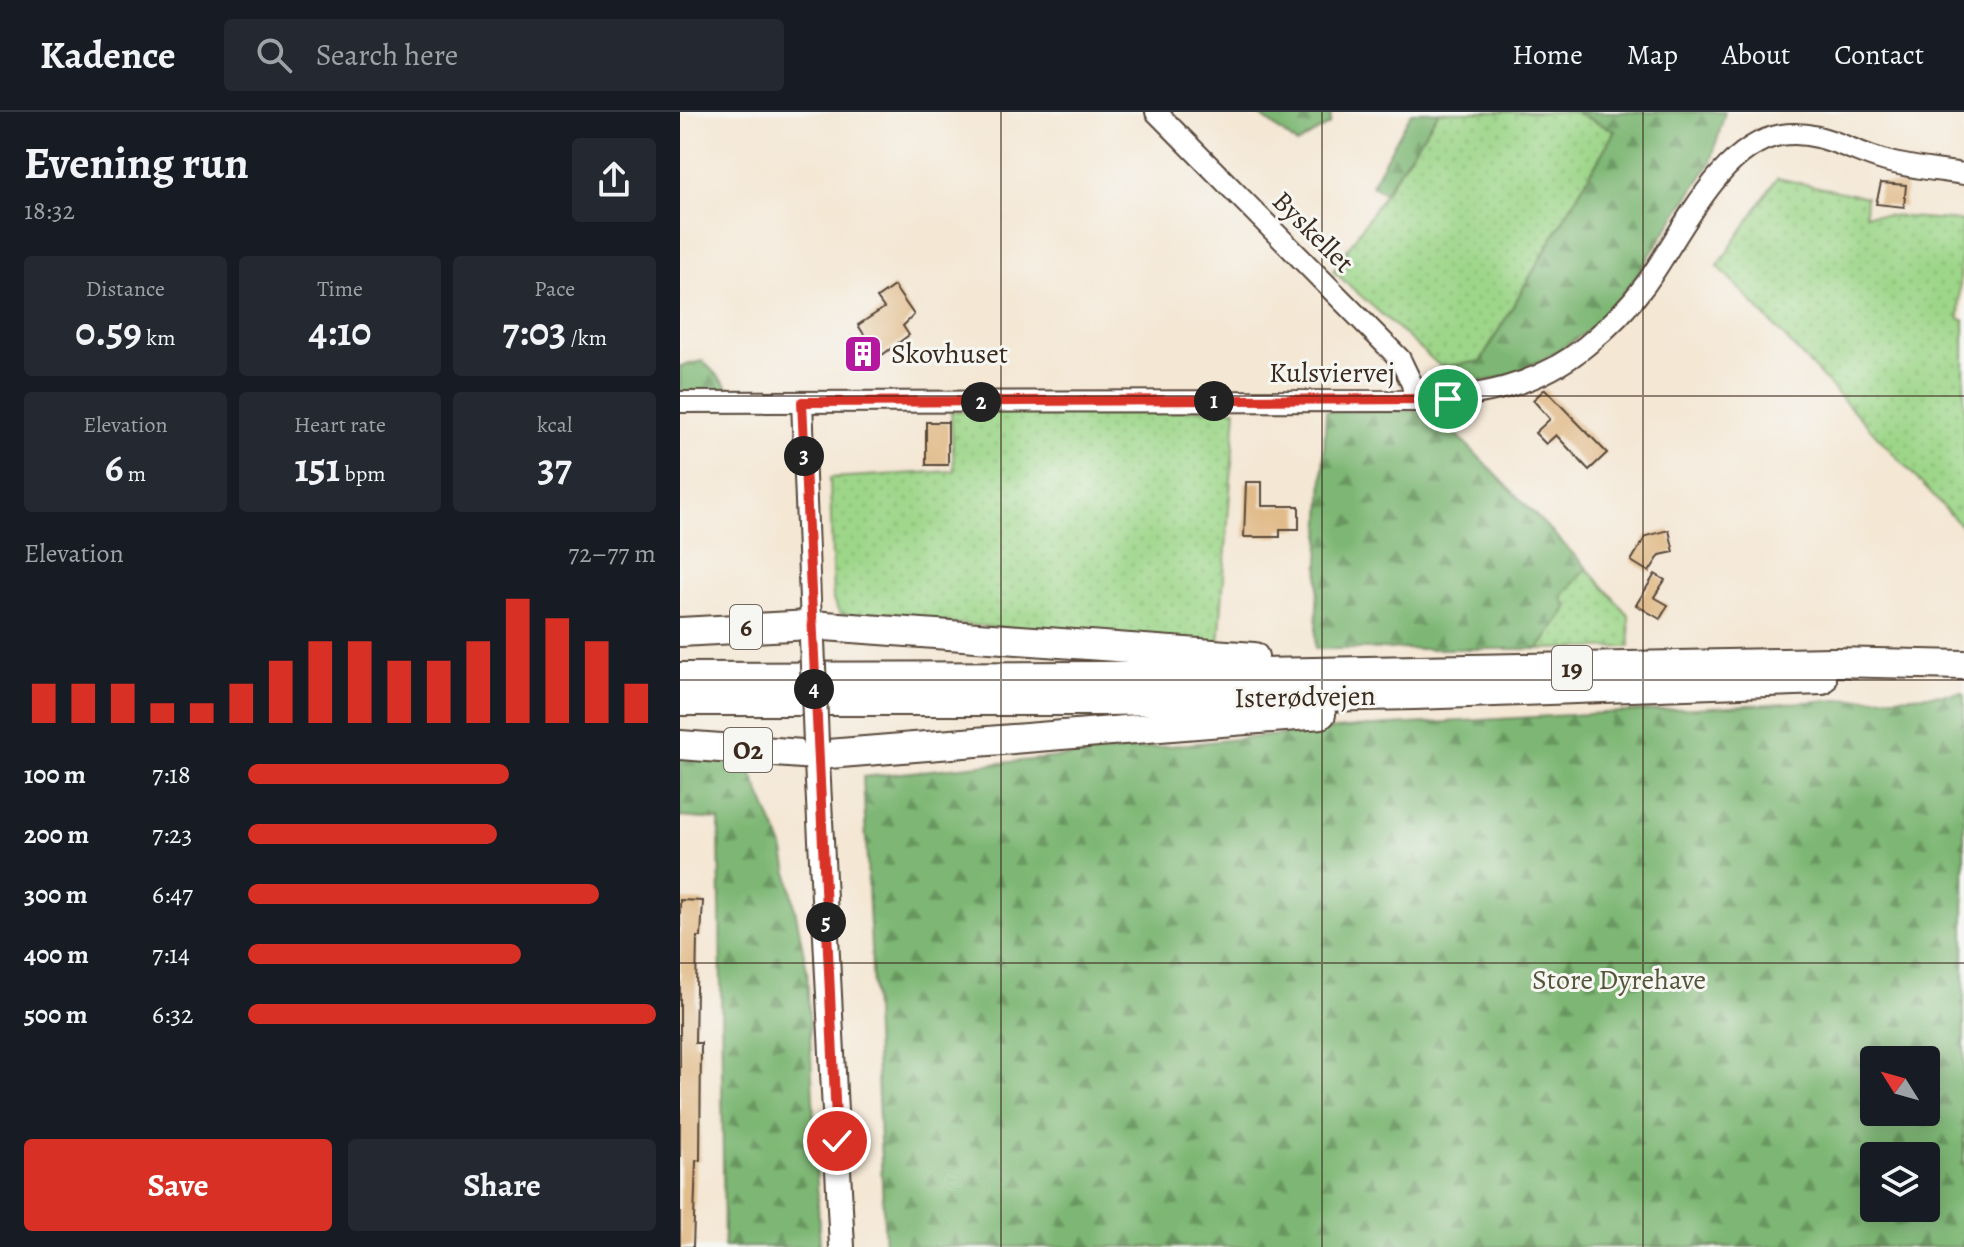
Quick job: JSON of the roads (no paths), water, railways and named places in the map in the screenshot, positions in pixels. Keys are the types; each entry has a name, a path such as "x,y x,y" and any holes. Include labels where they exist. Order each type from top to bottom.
{"highway":[{"name":"6","path":"680,632 811,633"},
{"path":"811,633 1275,659 1322,673"},
{"name":"Isterødvejen","path":"680,677 1322,673 1832,662 1964,665"},
{"name":"Isterødvejen","path":"680,701 1107,701 1415,695 1758,684 1930,666"},
{"path":"816,749 1353,712 1415,695"},
{"name":"O2","path":"680,745 816,749"}],"main road":[{"path":"811,633 842,1247"}],"street":[{"name":"Byskellet","path":"1156,112 1400,359 1412,384 1415,401"},
{"name":"Kulsviervej","path":"680,402 1415,401 1479,396 1511,388 1546,372 1584,348 1614,322 1644,286 1707,191 1751,145 1777,136 1801,133 1829,139 1886,161 1964,174"},
{"path":"802,402 811,633"}],"place":[{"name":"Skovhuset","path":"863,354"}],"park label":[{"name":"Store Dyrehave","path":"1619,980"}]}
